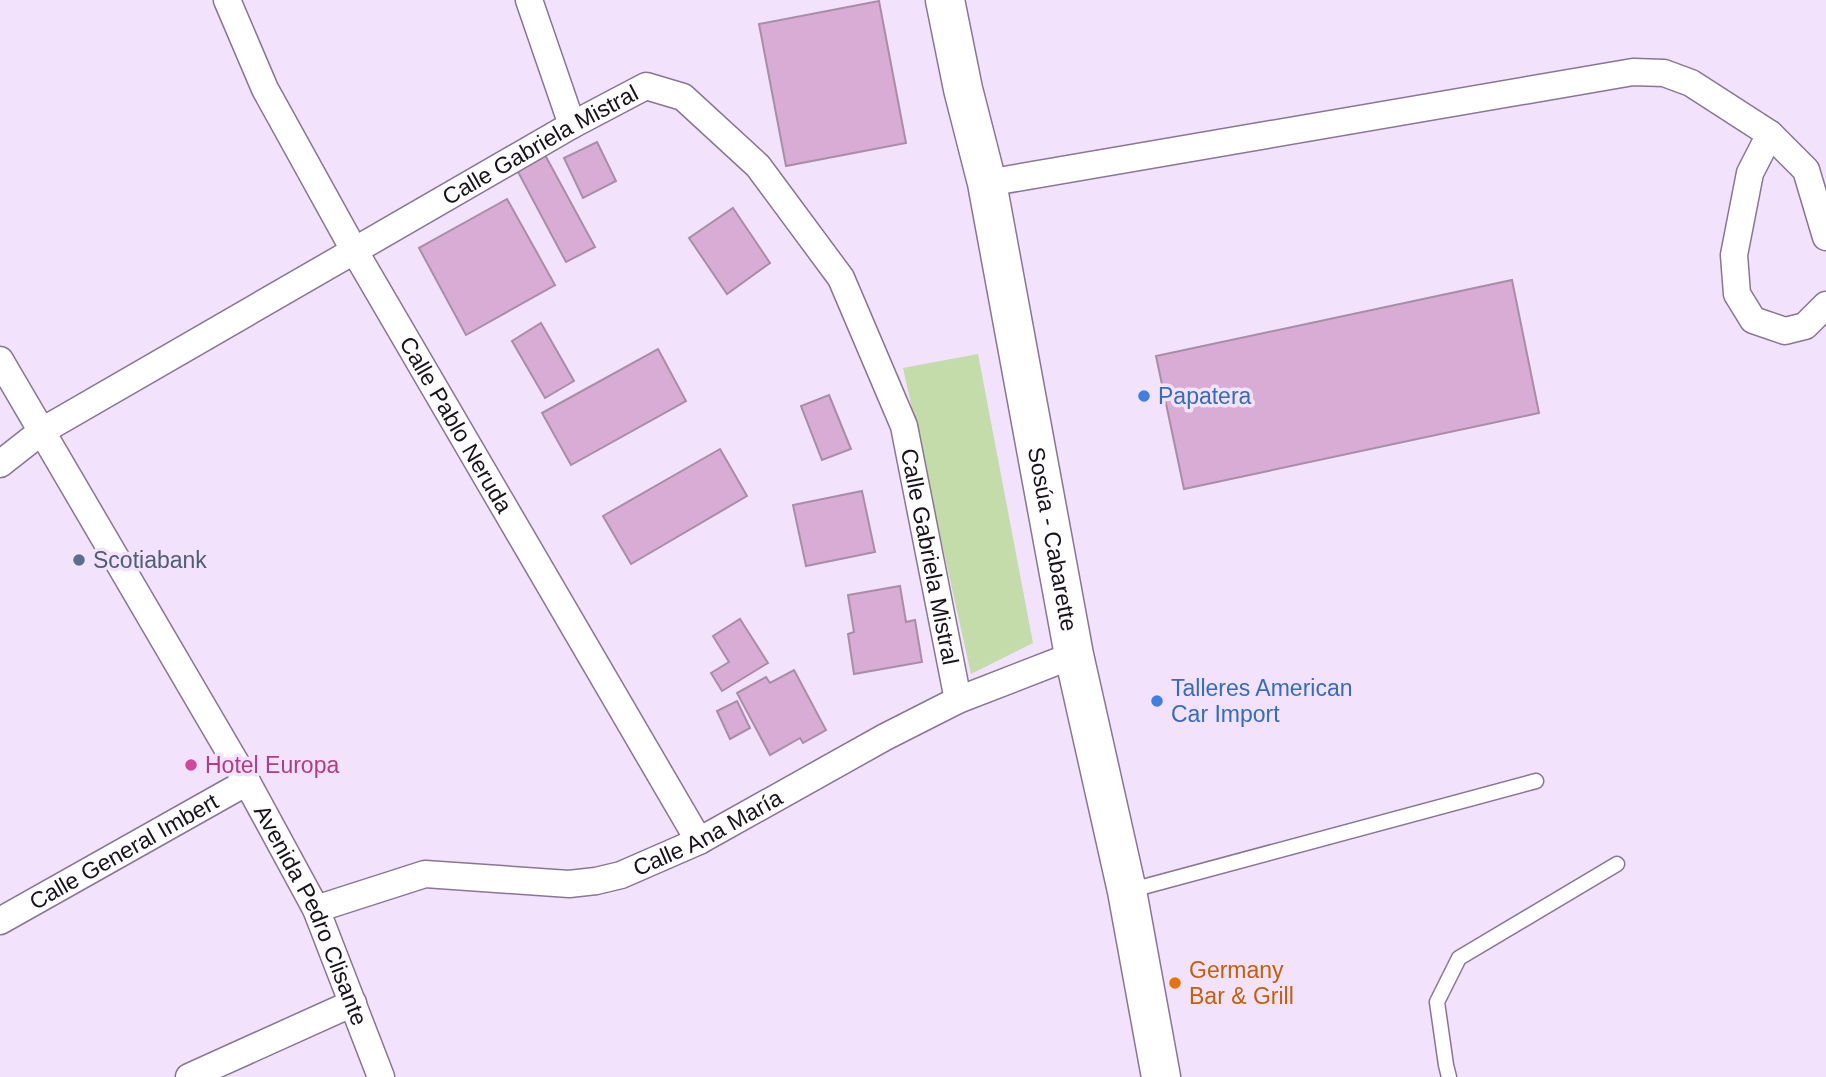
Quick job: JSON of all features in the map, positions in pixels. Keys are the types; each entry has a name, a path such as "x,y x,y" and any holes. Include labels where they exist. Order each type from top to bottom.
{"main road":[{"name":"Sosúa - Cabarette","path":"945,0 963,89 987,183 1074,655 1126,891 1161,1077"}],"street":[{"name":"Calle Pablo Neruda","path":"227,0 265,89 354,250 699,841"},
{"path":"529,0 572,125"},
{"path":"987,183 1633,72 1664,73 1691,83 1770,134 1806,170 1826,237"},
{"name":"Calle Gabriela Mistral","path":"0,464 42,431 572,125 646,86 683,97 758,166 841,278 904,426 958,700"},
{"path":"1770,134 1750,173 1734,255 1737,295 1753,320 1785,331 1805,327 1826,305"},
{"name":"Avenida Pedro Clisante","path":"0,360 247,782 316,909 381,1077"},
{"name":"Calle Ana María","path":"316,909 425,874 569,884 621,875 699,841 885,737 958,700 1074,655"},
{"name":"Calle General Imbert","path":"0,921 247,782"},
{"path":"188,1077 353,1003"}],"lane":[{"path":"1126,891 1536,781"},
{"path":"1450,1077 1437,1002 1459,958 1617,864"}],"green space":[{"path":"978,354 1033,643 971,674 903,368"}],"building":[{"path":"879,1 906,143 786,166 759,24"},
{"path":"597,142 616,181 583,198 564,158"},
{"path":"545,155 595,247 566,262 517,170"},
{"path":"507,199 555,285 466,335 419,248"},
{"path":"733,208 770,263 727,294 689,238"},
{"path":"1512,280 1539,413 1184,489 1156,356"},
{"path":"541,323 574,381 545,398 512,341"},
{"path":"658,349 686,401 571,465 542,413"},
{"path":"829,395 851,449 822,460 801,406"},
{"path":"720,449 747,496 631,564 603,516"},
{"path":"862,491 875,552 806,566 793,505"},
{"path":"900,586 906,622 915,620 922,662 854,674 848,634 854,632 848,595"},
{"path":"740,619 768,663 722,691 711,673 729,662 713,636"},
{"path":"794,670 826,730 803,743 800,738 770,755 737,693 766,677 770,683"},
{"path":"737,701 750,728 730,739 717,711"}],"place":[{"name":"Papatera","path":"1144,396"},
{"name":"Scotiabank","path":"79,560"},
{"name":"Talleres American Car Import","path":"1157,701"},
{"name":"Hotel Europa","path":"191,765"},
{"name":"Germany Bar & Grill","path":"1175,983"}]}
